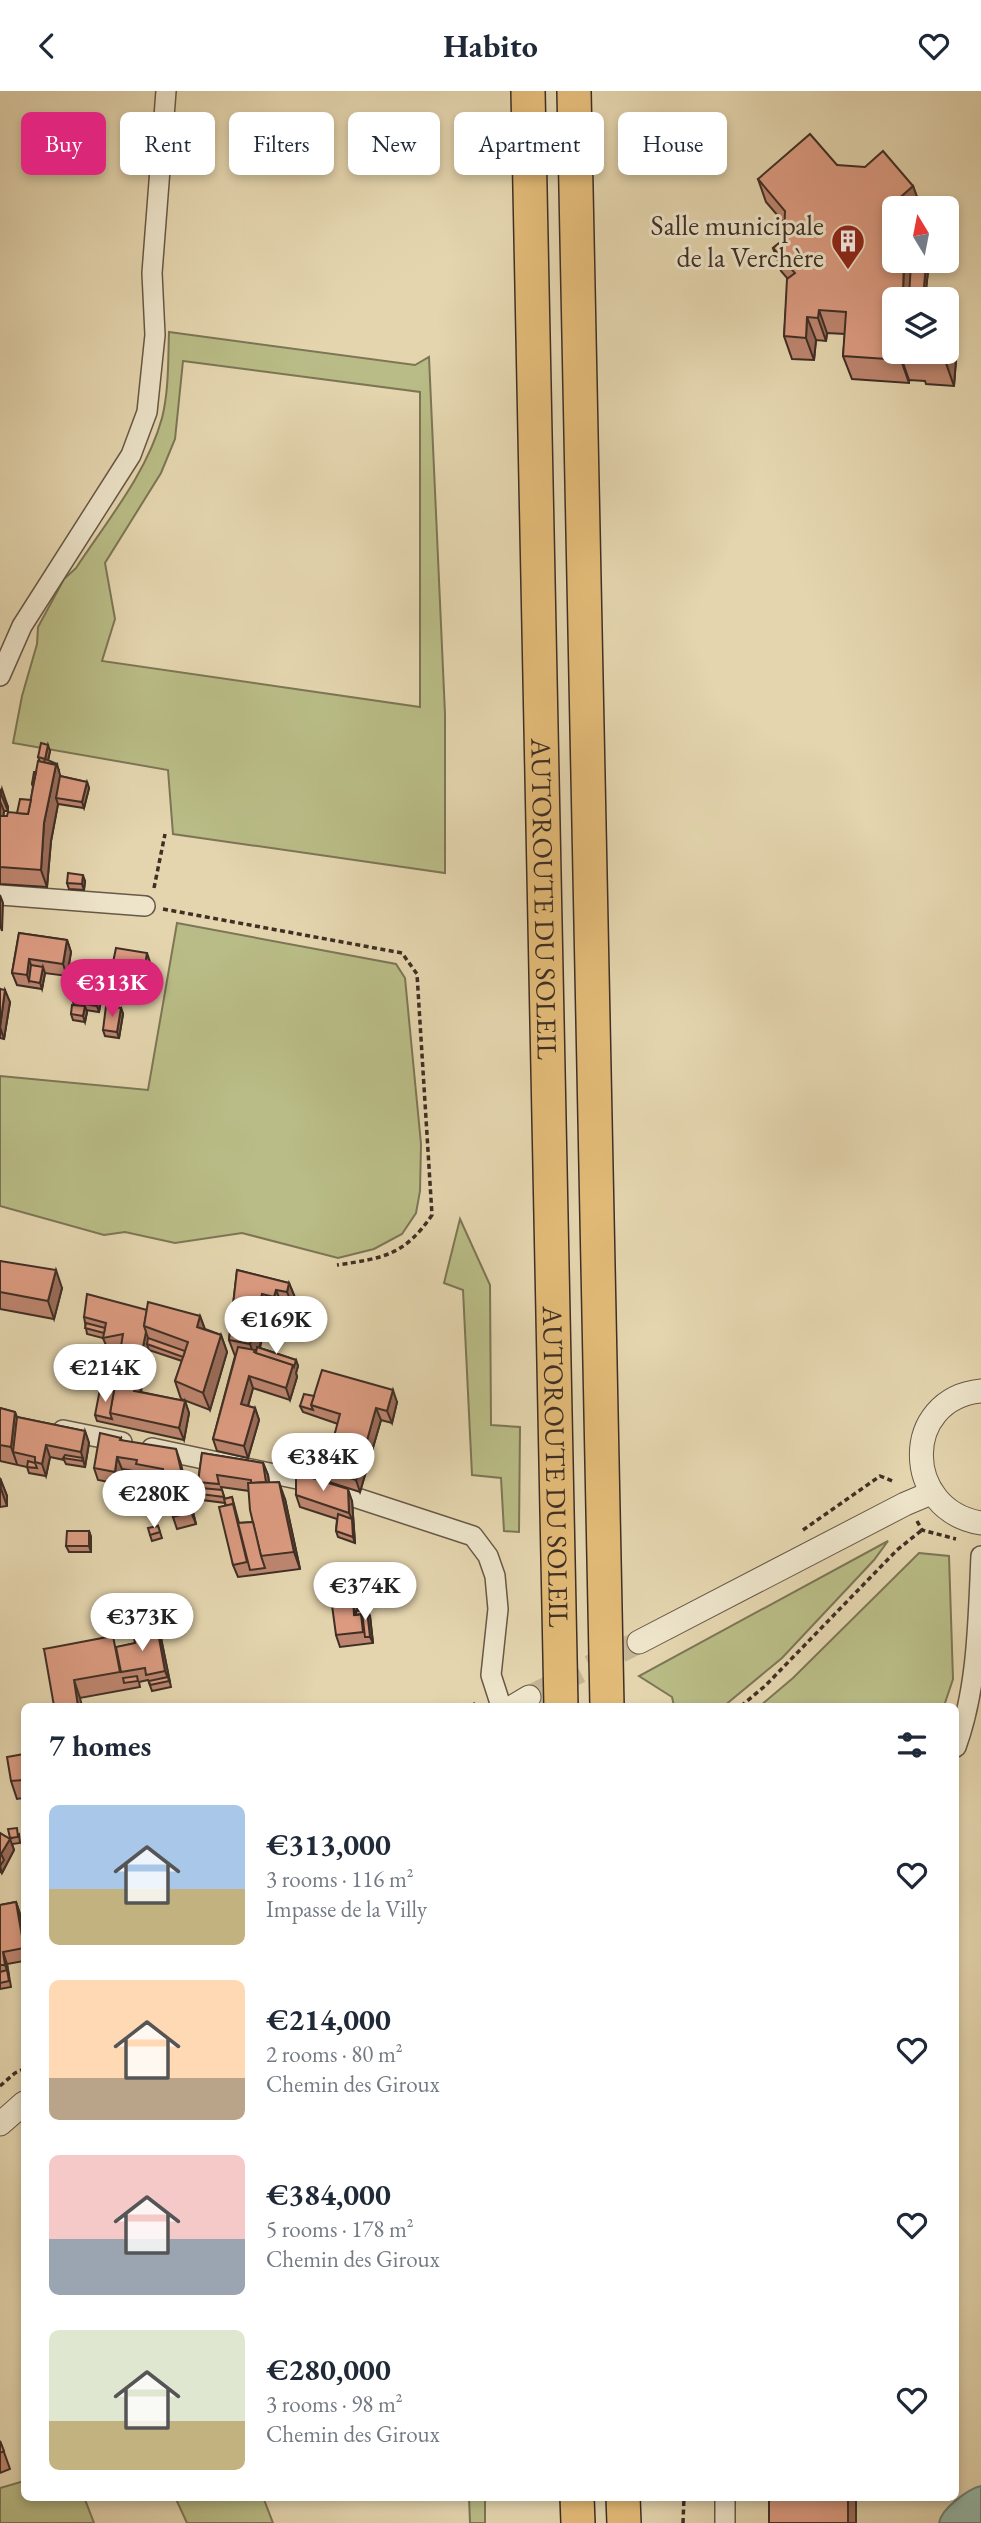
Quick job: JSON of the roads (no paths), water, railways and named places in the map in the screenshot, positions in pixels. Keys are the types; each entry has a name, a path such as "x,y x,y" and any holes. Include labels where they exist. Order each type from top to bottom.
{"highway":[{"name":"AUTOROUTE DU SOLEIL","path":"528,91 561,1703"},
{"name":"AUTOROUTE DU SOLEIL","path":"574,91 607,1703"},
{"path":"577,2501 578,2523"},
{"path":"623,2501 624,2523"}],"street":[{"path":"2,665 22,626 131,455 147,412 155,335 152,273 166,91"},
{"path":"0,895 145,906"},
{"path":"981,1391 970,1392 951,1401 935,1415 925,1433 920,1453 922,1474 931,1493 946,1510 966,1521 981,1523"},
{"path":"51,1427 302,1480 473,1536 488,1556 495,1576 498,1609 491,1675 500,1703"},
{"path":"639,1642 931,1493"},
{"path":"959,1738 973,1671 981,1556"},
{"path":"0,2124 21,2106"},
{"path":"725,2501 725,2523"}],"tunnel":[{"path":"529,1697 639,1642"}],"place":[{"name":"Salle municipale de la Verchère","path":"848,271"}]}
